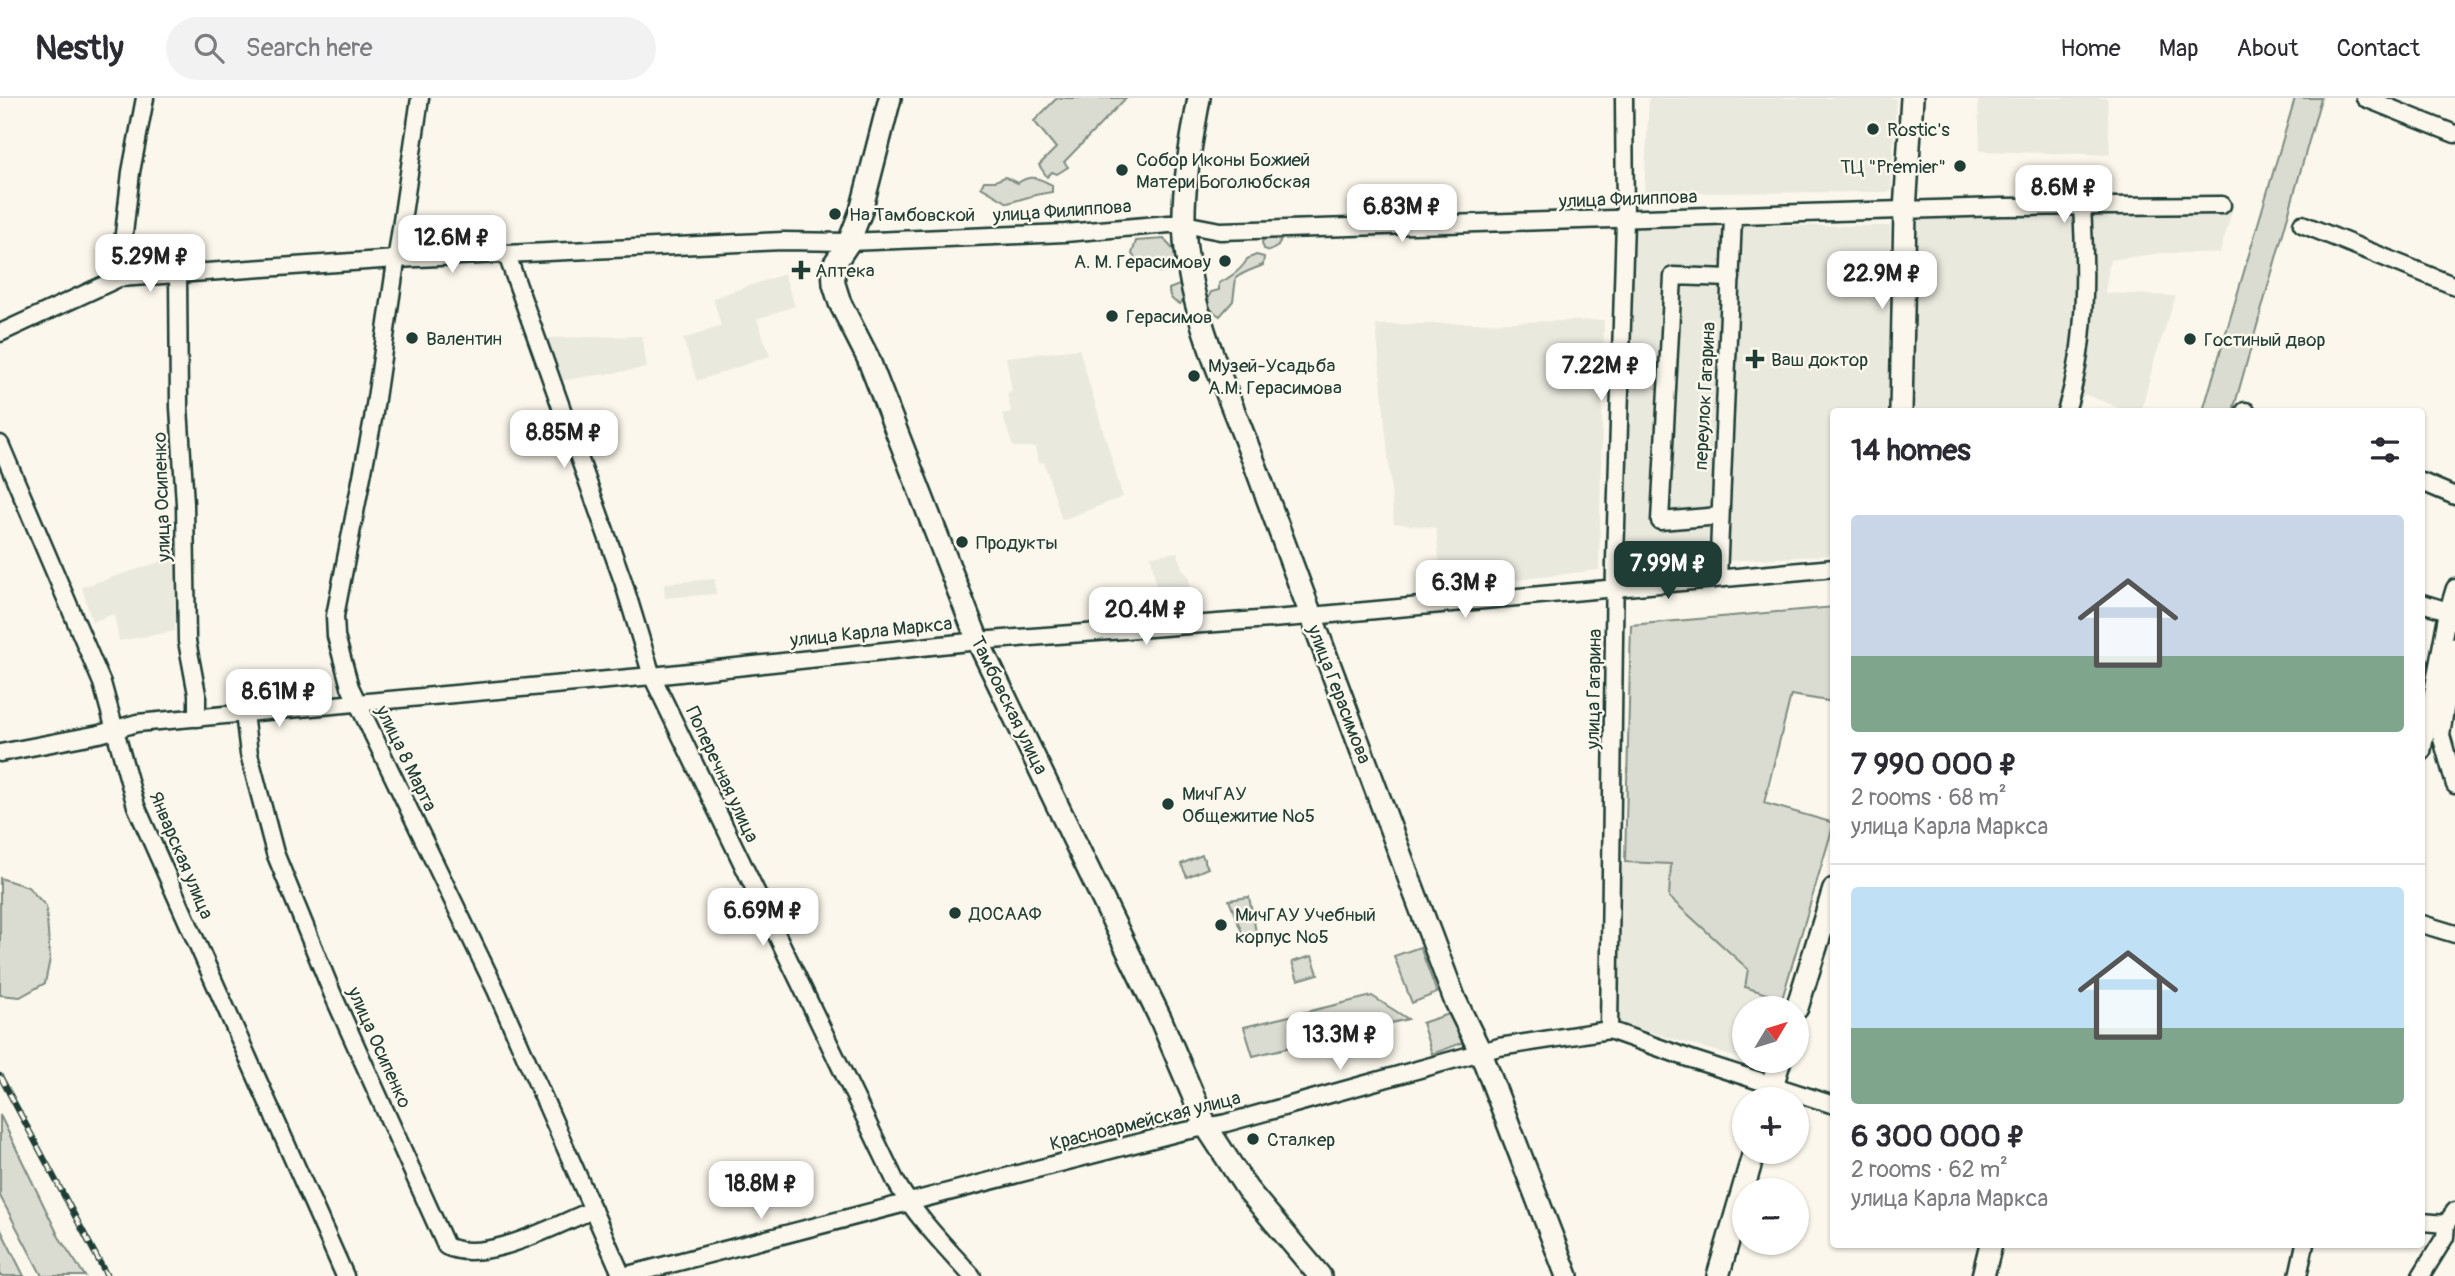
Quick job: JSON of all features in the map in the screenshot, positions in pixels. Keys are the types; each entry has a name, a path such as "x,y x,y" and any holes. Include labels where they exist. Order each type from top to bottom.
{"main road":[{"name":"Тамбовская улица","path":"890,98 861,211 849,242 833,266 834,284 840,303 869,358 978,640 1156,1008 1206,1125 1247,1189 1320,1276"},
{"name":"улица Герасимова","path":"1199,98 1186,175 1184,224 1191,277 1205,336 1246,438 1455,1000 1481,1053 1567,1276"},
{"path":"1901,408 1905,211 1912,98"},
{"path":"1801,996 1830,902"},
{"path":"1718,1276 1751,1164"},
{"path":"1983,1276 1989,1248"}],"street":[{"path":"119,278 131,172 145,98"},
{"name":"улица 8 Марта","path":"420,98 373,419 335,615 336,636 350,687 496,990 623,1276"},
{"name":"улица Гагарина","path":"1609,1030 1615,587 1625,220 1624,98"},
{"path":"2365,98 2455,134"},
{"name":"улица Филиппова","path":"0,333 119,278 396,259 783,241 849,242 1065,233 1184,224 1220,231 1905,211 2222,205"},
{"path":"2067,408 2081,349 2085,281 2082,207"},
{"name":"переулок Гагарина","path":"1718,578 1733,217"},
{"path":"2302,224 2455,286"},
{"name":"Поперечная улица","path":"507,255 623,581 652,676 908,1202 972,1276"},
{"name":"улица Осипенко","path":"178,274 178,407 185,505 187,640 197,694 197,718"},
{"path":"1720,516 1660,521 1673,276 1731,278"},
{"name":"Январская улица","path":"0,444 102,683 136,806 345,1276"},
{"path":"2425,483 2455,496"},
{"name":"улица Карла Маркса","path":"0,753 138,723 652,676 978,640 1311,616 1830,568"},
{"path":"2425,736 2448,611 2455,588"},
{"path":"2425,604 2448,611"},
{"path":"2448,611 2455,637"},
{"path":"2455,646 2441,735 2455,785"},
{"name":"улица Осипенко","path":"244,713 249,754 275,853 333,995 446,1246 455,1250 486,1251 593,1210"},
{"path":"2425,925 2455,934"},
{"name":"Красноармейская улица","path":"623,1276 1206,1125 1226,1123 1499,1048 1609,1030 1755,1087"},
{"name":"Красноармейская улица","path":"1809,1100 1830,1104"},
{"path":"2421,1276 2445,1237 2451,1217 2425,1221"},
{"path":"2298,1276 2304,1248"}],"shaded area":[{"path":"1057,98 1126,98 1064,162 1068,167 1057,174 1052,172 1047,177 1039,165 1056,148 1034,121"},
{"path":"1649,98 1896,98 1891,192 1644,193"},
{"path":"1978,98 2107,98 2110,155 1980,151"},
{"path":"2295,98 2321,98 2234,408 2204,408"},
{"path":"1005,177 1018,183 1031,178 1039,179 1052,185 1052,192 1008,203 981,187 984,181"},
{"path":"2234,205 2220,253 2162,253 2110,260 2105,293 2176,296 2142,408 2119,408 2084,394 2078,408 1907,408 1915,211"},
{"path":"1630,225 1890,226 1888,408 1830,408 1830,555 1618,567"},
{"path":"1275,234 1281,239 1278,246 1270,251 1264,249 1264,236"},
{"path":"1164,239 1177,254 1177,265 1172,272 1160,272 1154,263 1138,262 1132,254 1136,241"},
{"path":"1256,255 1264,257 1263,265 1236,278 1233,301 1220,316 1216,314 1208,303 1211,292 1219,290 1219,283 1239,270 1247,259"},
{"path":"784,274 795,306 757,319 770,356 697,381 683,339 721,326 713,298"},
{"path":"1179,285 1185,289 1186,298 1180,304 1171,298 1169,292 1169,289"},
{"path":"1604,320 1599,570 1442,589 1436,528 1394,523 1376,325"},
{"path":"642,336 647,368 558,381 544,338"},
{"path":"1079,349 1123,497 1062,520 1044,462 1038,463 1035,447 1013,447 1002,414 1011,412 1007,394 1012,391 1006,357"},
{"path":"1177,552 1183,570 1189,576 1192,605 1160,610 1151,556"},
{"path":"172,558 176,564 175,631 119,641 114,614 92,622 82,587"},
{"path":"715,579 716,594 665,598 664,583"},
{"path":"1830,607 1830,701 1791,695 1764,803 1830,822 1830,837 1783,996 1773,996 1745,987 1748,969 1669,897 1671,864 1625,862 1631,625"},
{"path":"1202,855 1208,868 1187,877 1181,864"},
{"path":"1625,862 1671,863 1669,897 1748,969 1745,987 1773,996 1732,996 1732,1056 1616,1022 1622,902 1618,888 1619,870"},
{"path":"0,878 28,887 46,906 50,959 45,983 20,997 0,995"},
{"path":"1249,897 1257,937 1245,940 1229,900"},
{"path":"1420,947 1437,993 1412,1003 1394,956"},
{"path":"1312,956 1318,974 1298,980 1292,962"},
{"path":"1372,996 1408,1019 1253,1056 1244,1027"},
{"path":"1452,1013 1462,1043 1432,1054 1422,1023"},
{"path":"0,1115 59,1237 85,1276 42,1276 0,1196"},
{"path":"0,1228 24,1276 0,1276"}],"railway":[{"path":"0,1076 107,1276"}],"place":[{"name":"Rostic's","path":"1873,129"},
{"name":"ТЦ \"Premier\"","path":"1960,166"},
{"name":"Собор Иконы Божией Матери Боголюбская","path":"1122,170"},
{"name":"На Тамбовской","path":"835,214"},
{"name":"А. М. Герасимову","path":"1225,261"},
{"name":"Аптека","path":"801,270"},
{"name":"Герасимов","path":"1112,316"},
{"name":"Валентин","path":"412,338"},
{"name":"Гостиный двор","path":"2190,339"},
{"name":"Ваш доктор","path":"1755,359"},
{"name":"Музей-Усадьба А.М. Герасимова","path":"1194,376"},
{"name":"Продукты","path":"962,542"},
{"name":"МичГАУ Общежитие №5","path":"1168,804"},
{"name":"ДОСААФ","path":"955,913"},
{"name":"МичГАУ Учебный корпус №5","path":"1221,925"},
{"name":"Сталкер","path":"1253,1139"}]}
